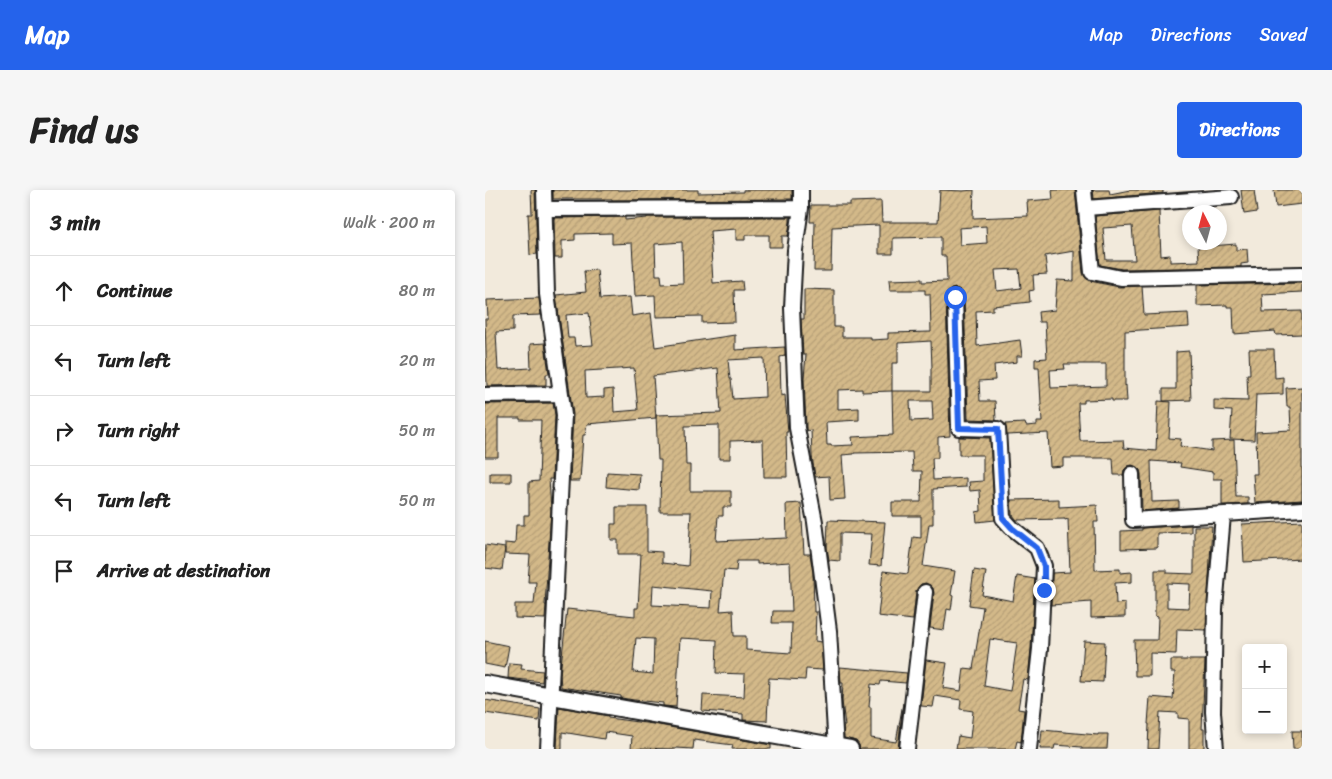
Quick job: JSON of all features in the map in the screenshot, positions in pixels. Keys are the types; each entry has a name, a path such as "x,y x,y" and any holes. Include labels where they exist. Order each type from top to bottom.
{"street":[{"path":"545,190 547,294 564,415 548,749"},
{"path":"485,684 840,748 829,631 815,522 797,428 792,308 801,190"},
{"path":"1084,190 1093,272 1121,278 1302,274"},
{"path":"1086,208 1231,197"},
{"path":"546,208 801,208"},
{"path":"955,297 959,428 998,429 1003,518 1012,528 1037,548 1044,566 1040,649 1029,749"},
{"path":"485,395 560,394"},
{"path":"1132,474 1133,520 1302,509"},
{"path":"1216,749 1213,712 1215,609 1223,514"},
{"path":"907,749 925,592"}],"building":[{"path":"531,190 535,190 537,254 530,255 528,214 532,214"},
{"path":"553,190 698,190 698,193 743,192 743,190 792,190 792,199 553,199"},
{"path":"940,190 974,190 973,218 1028,216 1027,201 1053,199 1052,190 1075,190 1083,273 1085,277 1090,281 1119,287 1142,286 1144,315 1188,313 1189,327 1125,331 1125,386 1127,401 1112,401 1112,399 1084,400 1084,403 1078,403 1080,441 1123,440 1124,448 1156,451 1158,401 1171,402 1169,438 1181,439 1180,446 1212,451 1212,441 1234,440 1236,497 1248,497 1248,504 1222,505 1222,479 1213,479 1213,472 1180,467 1181,463 1151,461 1152,502 1179,501 1179,508 1142,511 1141,474 1137,467 1128,466 1124,470 1123,475 1114,475 1113,458 1063,458 1063,466 1050,467 1048,433 1007,435 1005,424 1025,423 1026,426 1037,425 1037,422 1042,422 1039,367 1035,367 1035,359 1047,358 1045,322 1039,322 1038,312 1055,310 1057,280 1074,281 1074,251 1045,256 1047,274 1033,275 1034,290 1029,291 1030,302 993,306 993,310 976,311 977,346 1020,340 1022,356 1017,356 1017,362 994,365 995,380 979,381 980,401 995,401 996,420 968,419 964,297 960,290 955,288 948,292 946,297 950,436 938,437 938,458 932,458 933,480 966,478 966,487 933,489 933,524 929,524 923,566 955,571 951,595 953,596 951,610 947,609 944,630 930,628 934,593 933,588 926,583 921,584 916,591 913,620 878,616 883,571 908,574 913,537 921,538 921,516 892,516 892,502 921,502 922,471 913,471 912,452 842,455 845,499 830,500 829,476 815,477 811,430 806,431 804,378 806,355 803,355 801,319 804,319 804,289 834,290 834,327 842,327 842,337 871,337 871,340 888,339 888,333 931,332 930,294 925,294 925,290 890,290 889,280 922,279 922,282 947,281 946,256 941,256 941,237 893,238 893,254 879,254 879,225 832,227 831,271 814,271 815,222 810,222 811,205 850,205 850,202 881,201 882,222 938,222","holes":["986,226 987,243 960,245 959,228","1019,269 1021,288 997,291 995,270","931,341 931,391 892,391 892,363 898,363 898,343","1064,364 1106,364 1106,386 1051,388 1050,370 1065,369","862,389 862,392 892,391 893,435 852,437 853,445 827,445 826,422 859,420 859,408 838,409 838,390","910,401 932,401 933,420 911,421"]},
{"path":"1093,190 1109,190 1110,194 1130,190 1163,190 1163,193 1094,199"},
{"path":"1241,190 1254,190 1257,212 1244,214"},
{"path":"1274,190 1302,190 1302,204 1276,207"},
{"path":"1159,211 1161,256 1170,255 1170,262 1199,261 1198,250 1227,250 1227,245 1236,244 1236,250 1247,249 1248,263 1241,264 1241,267 1122,269 1100,265 1095,216","holes":["1132,226 1135,260 1106,260 1103,228"]},
{"path":"625,217 625,220 647,217 790,217 790,222 788,236 782,236 782,247 769,247 769,235 745,235 745,240 736,240 736,229 710,231 713,283 742,281 743,290 734,290 735,322 702,323 702,316 656,317 655,295 635,296 632,243 612,244 612,233 575,234 575,240 562,241 562,258 555,258 554,218","holes":["682,242 683,283 662,284 661,275 656,275 655,244"]},
{"path":"597,270 600,299 630,297 632,316 651,313 655,347 735,335 735,350 785,347 785,356 780,357 781,396 785,395 788,432 786,432 787,477 764,477 763,440 730,441 730,459 719,459 719,425 685,426 686,465 690,465 690,491 731,491 731,507 723,507 723,516 718,516 716,541 787,538 786,504 801,503 804,554 810,554 813,572 814,612 816,612 815,641 821,642 823,670 806,669 805,680 769,678 767,721 743,720 743,714 702,711 703,695 744,697 745,674 716,673 717,640 680,638 676,707 663,706 663,703 621,698 621,696 561,687 560,675 567,609 635,616 635,608 638,608 641,554 618,554 618,540 611,540 611,524 616,524 616,507 647,507 647,551 662,552 662,563 688,566 691,512 660,512 661,460 658,460 656,415 721,413 718,368 653,376 656,418 587,424 585,435 583,435 580,481 570,481 573,414 556,295 586,292 584,271","holes":["589,313 593,345 575,346 574,338 568,338 566,315","764,358 765,397 733,399 728,360","634,368 638,410 614,412 613,389 604,390 604,397 586,398 585,371","737,561 757,561 757,564 790,562 792,611 773,611 772,623 792,623 791,653 746,650 746,636 734,636 733,610 720,611 724,570 736,571","653,585 712,591 711,608 652,605","636,638 654,639 653,674 633,672"]},
{"path":"1302,283 1302,292 1262,294 1263,312 1302,311 1302,334 1276,335 1275,331 1234,334 1233,307 1227,307 1227,305 1197,306 1197,285"},
{"path":"539,298 541,315 513,316 513,331 496,332 498,370 531,368 530,344 545,343 549,374 546,374 546,385 487,386 485,319 488,319 487,300"},
{"path":"1249,349 1274,349 1275,378 1283,377 1283,394 1256,395 1254,440 1230,439 1232,411 1214,410 1214,400 1248,401 1247,374 1250,374"},
{"path":"1189,351 1191,400 1163,401 1163,389 1176,389 1176,352"},
{"path":"1302,387 1302,500 1255,503 1253,474 1257,474 1256,432 1291,430 1290,407 1287,407 1286,388"},
{"path":"553,403 555,415 552,479 549,479 551,510 545,619 515,618 515,604 534,604 536,582 528,582 530,555 505,554 505,543 515,544 516,525 524,525 524,515 529,515 529,482 539,481 541,420 498,418 498,457 485,457 485,404"},
{"path":"959,437 990,438 995,520 977,522 976,512 981,511 980,490 970,491 969,482 983,481 983,455 959,455"},
{"path":"607,472 640,474 639,490 606,487"},
{"path":"490,473 511,473 511,482 490,482"},
{"path":"1059,499 1059,507 1097,505 1098,522 1094,522 1095,570 1120,569 1120,573 1132,572 1132,582 1115,583 1116,604 1125,603 1125,617 1091,618 1091,602 1051,605 1052,573 1070,572 1068,519 1017,520 1012,514 1011,500"},
{"path":"828,520 885,522 881,566 869,565 872,534 840,533 840,561 829,560 827,548"},
{"path":"1302,521 1302,559 1244,562 1242,524"},
{"path":"1191,525 1191,532 1157,533 1157,548 1121,549 1121,531"},
{"path":"1194,526 1212,526 1206,630 1177,629 1176,654 1150,653 1150,676 1135,676 1134,640 1157,640 1158,617 1155,616 1155,570 1167,570 1167,573 1194,574","holes":["1167,583 1190,584 1189,608 1167,607"]},
{"path":"485,545 505,548 502,570 485,568"},
{"path":"974,570 986,572 982,595 1013,601 1017,576 1035,579 1028,680 1023,679 1018,709 1024,710 1021,742 1017,741 1015,749 956,749 958,736 970,738 973,711 960,709 961,700 935,696 933,707 921,706 926,660 947,663 943,688 961,691 964,668 973,669 983,607 969,605","holes":["990,639 1017,643 1010,691 984,686"]},
{"path":"485,641 509,646 505,668 485,664"},
{"path":"1084,641 1105,642 1103,682 1081,681"},
{"path":"1171,660 1205,660 1202,729 1204,729 1204,749 1189,749 1189,719 1178,718 1178,713 1160,712 1158,749 1148,749 1150,697 1173,699 1175,672 1171,672"},
{"path":"509,663 522,664 521,669 543,671 542,682 508,678"},
{"path":"840,667 907,673 906,683 881,681 880,685 871,684 869,707 871,707 871,738 896,742 903,703 898,749 860,749 856,741 844,738 843,683 841,683"},
{"path":"485,700 540,709 539,721 485,713"},
{"path":"559,707 608,716 608,718 771,745 771,749 732,749 733,745 694,740 693,749 631,749 632,736 605,732 604,739 562,732 562,749 557,749"},
{"path":"1042,730 1098,735 1108,734 1107,749 1082,749 1082,747 1055,745 1054,749 1040,749"},
{"path":"1292,731 1302,731 1302,749 1293,749"}],"route":[{"path":"955,297 959,428 998,429 1003,518 1012,528 1037,548 1044,566 1044,590"}]}
